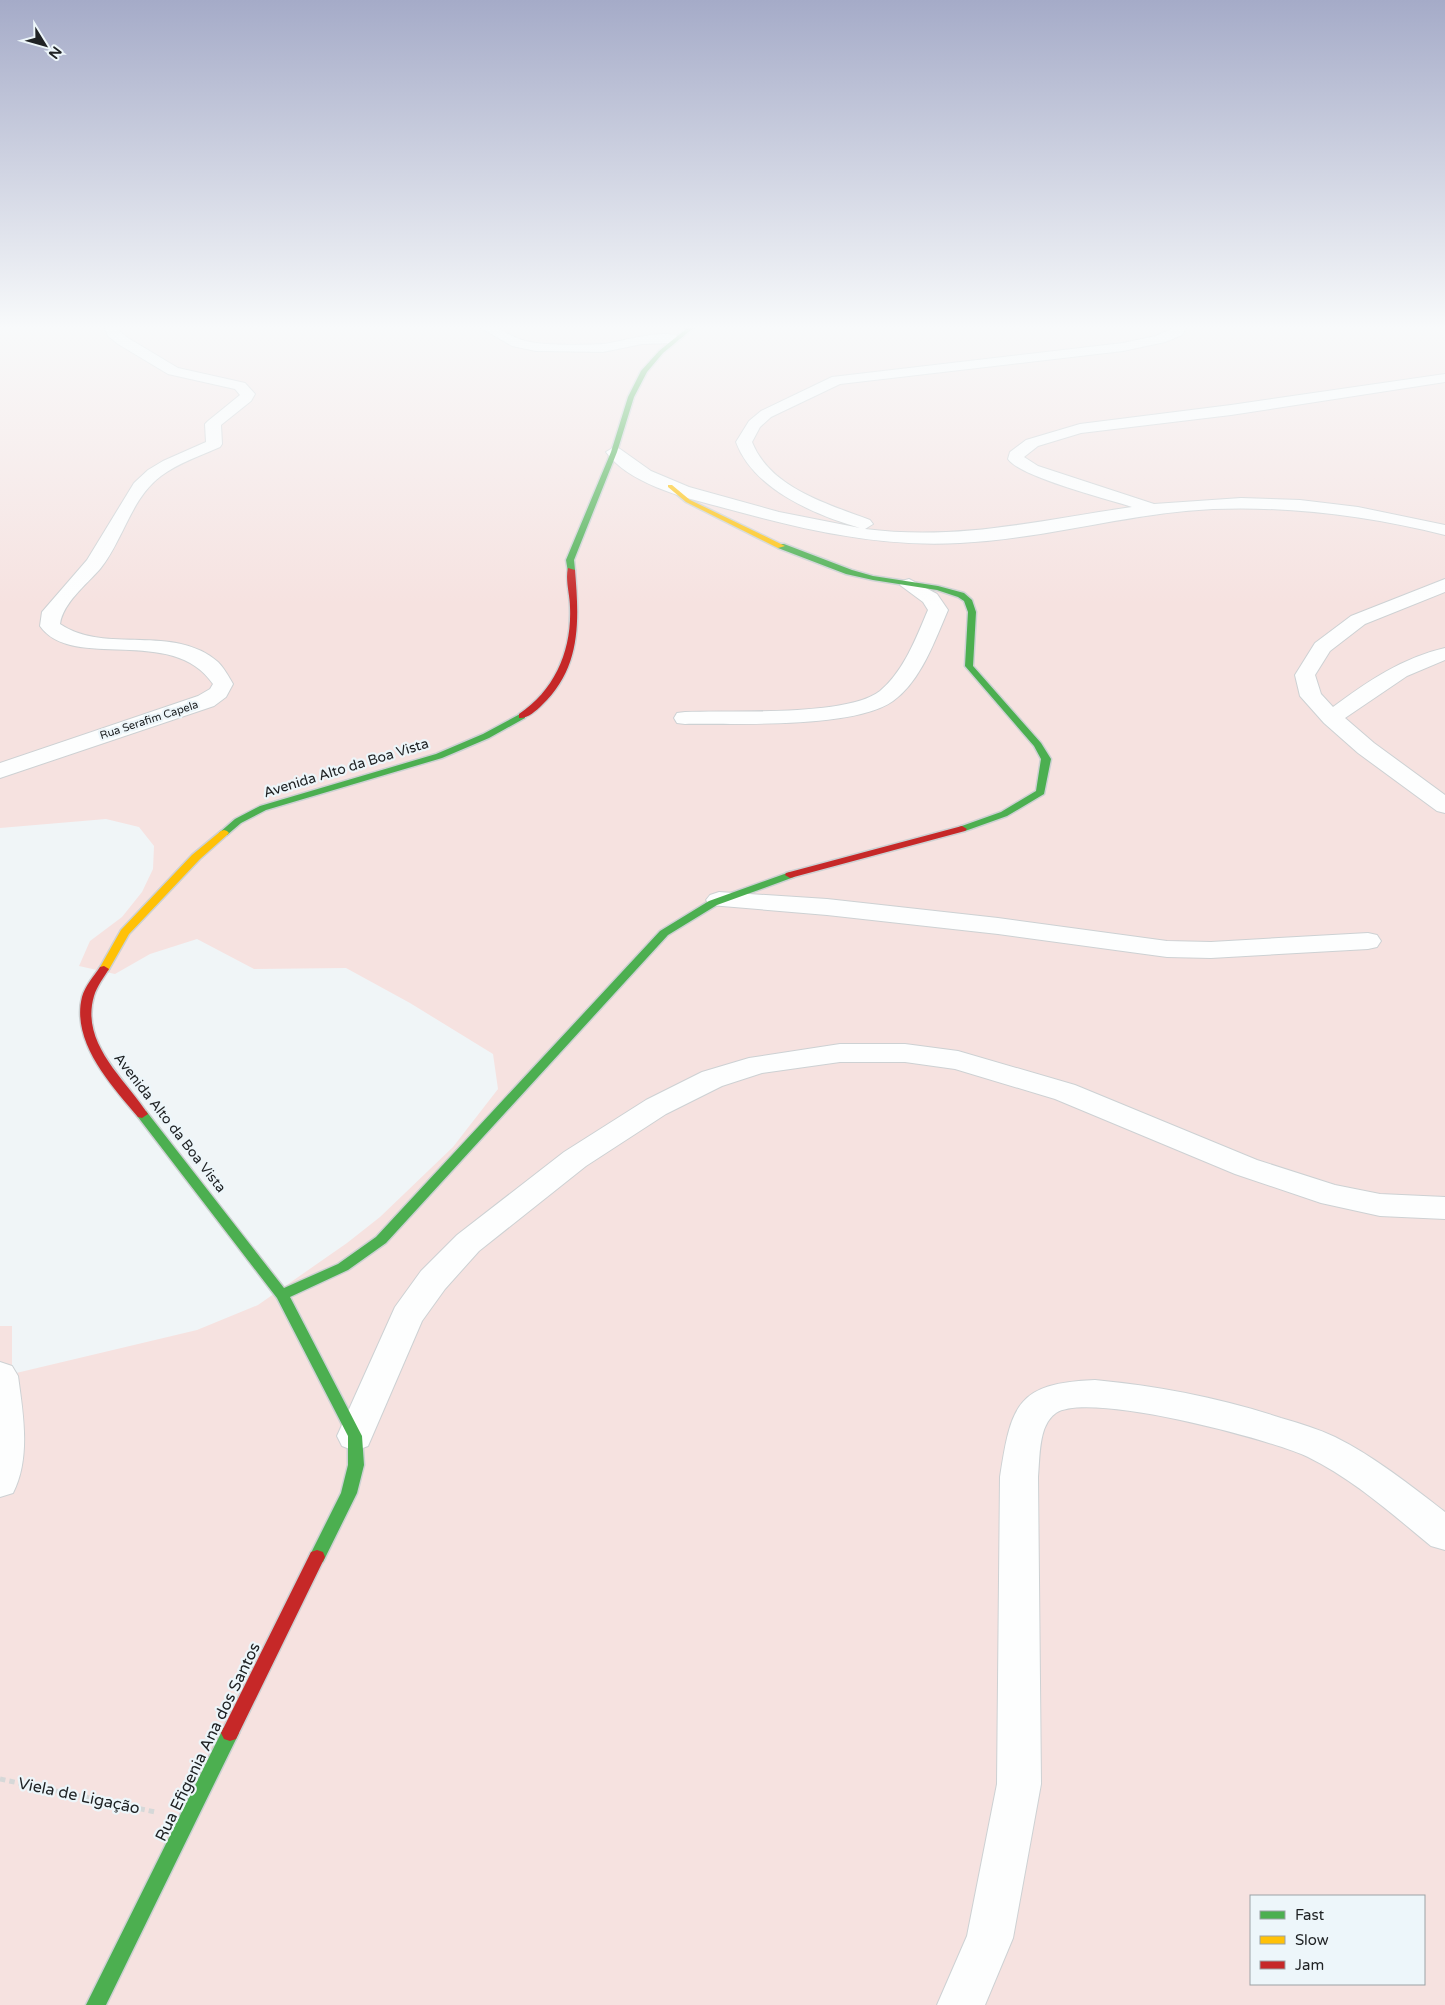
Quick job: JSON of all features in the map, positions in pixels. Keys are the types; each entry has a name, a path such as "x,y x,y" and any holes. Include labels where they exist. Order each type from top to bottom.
{"street":[{"name":"Rua Serafim Capela","path":"0,770 206,701 218,693 223,684 219,674 204,661 177,650 153,645 90,642 66,636 50,626 52,612 95,563 140,487 154,473 169,464 214,444 213,424 220,419"},
{"name":"Avenida Alto da Boa Vista","path":"349,1493 356,1465 355,1436 282,1296 180,1161 117,1084 92,1044 87,1021 88,996 125,932 196,857 238,821 263,808 292,798 440,756 486,736 537,707 563,673 574,621 570,560 614,452 624,419"},
{"path":"761,419 754,424 744,442 746,453 756,467 791,492 885,536"},
{"path":"1153,508 1032,469 1016,459 1016,455 1032,443 1080,429 1163,419"},
{"path":"614,452 644,474 670,486 821,528 885,536 961,538 1153,508 1256,502 1314,506 1367,513 1445,530"},
{"path":"282,1296 343,1267 381,1240 664,933 719,900 770,882 905,846 1006,815 1025,806 1041,792 1046,760 1038,745 969,666 967,653 973,608 968,599 945,589 908,585 872,578 819,561 688,501 670,486"},
{"path":"685,718 824,714 878,703 902,682 938,610 935,602 908,585"},
{"path":"1445,585 1358,620 1322,647 1305,675 1311,696 1332,718 1373,754 1445,806"},
{"path":"1332,718 1378,684 1414,665 1445,654"},
{"path":"719,900 884,913 1167,949 1211,950 1368,942"},
{"path":"355,1436 407,1316 433,1280 468,1243 574,1159 656,1107 712,1079 759,1064 840,1053 905,1053 958,1060 1065,1092 1246,1167 1332,1195 1380,1205 1445,1208"},
{"path":"0,1376 6,1412 3,1470 0,1482"},
{"path":"961,2005 990,1938 1019,1784 1019,1477 1027,1427 1044,1402 1059,1396 1080,1392 1135,1398 1203,1410 1282,1431 1320,1447 1369,1474 1445,1534"},
{"name":"Rua Efigenia Ana dos Santos","path":"96,2005 349,1493"}],"path":[{"name":"Viela de Ligação","path":"0,1779 188,1819"}],"shaded area":[{"path":"0,419 1445,419 1445,2005 0,2005 0,1326 12,1326 12,1374 197,1330 258,1305 347,1243 380,1217 453,1147 498,1089 493,1054 410,1003 346,968 254,969 197,939 150,954 115,974 79,966 90,941 122,917 142,892 153,869 154,846 139,827 106,819 0,828"}],"traffic: fast":[{"path":"571,570 570,560 614,452 624,419"},
{"path":"781,546 849,572 873,578 938,588 961,595 968,600 972,612 969,666 1038,745 1046,759 1041,792 1004,814 962,829"},
{"path":"224,833 238,821 263,808 439,756 486,736 522,716"},
{"path":"282,1295 343,1267 381,1240 664,933 713,903 790,875"},
{"path":"142,1114 282,1295 355,1436 356,1465 349,1493 317,1557"},
{"path":"96,2005 230,1733"}],"traffic: slow":[{"path":"670,486 688,501 781,546"},
{"path":"104,969 125,932 196,857 224,833"}],"traffic: jam":[{"path":"522,716 534,708 552,688 560,676 570,649 574,621 571,570"},
{"path":"790,875 962,829"},
{"path":"104,969 88,996 86,1012 88,1028 101,1060 142,1114"},
{"path":"230,1733 317,1557"}]}
